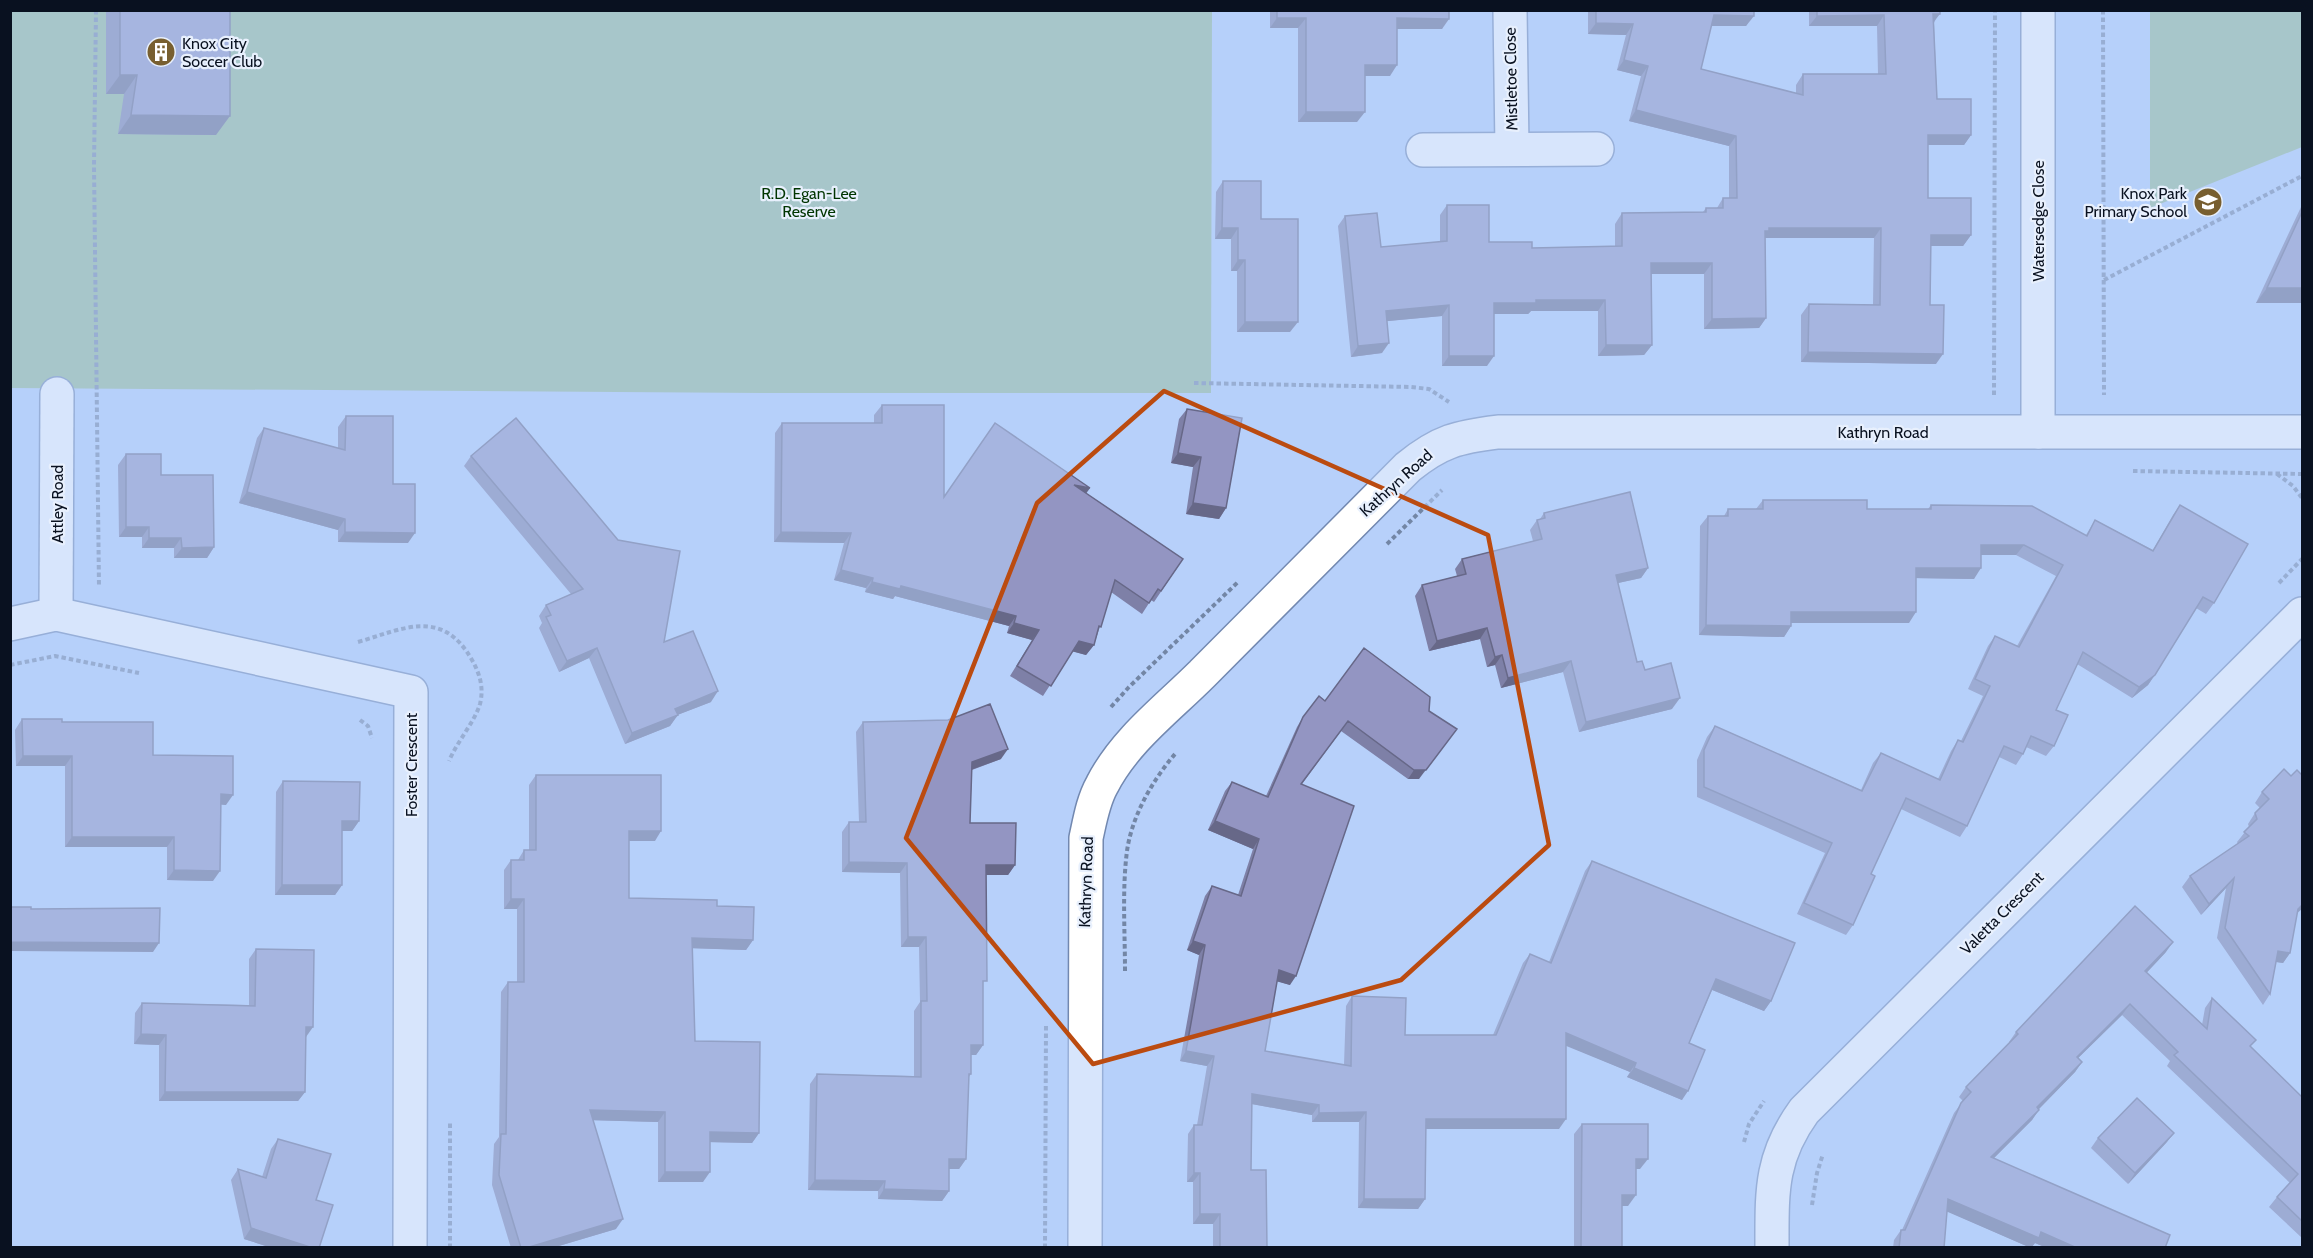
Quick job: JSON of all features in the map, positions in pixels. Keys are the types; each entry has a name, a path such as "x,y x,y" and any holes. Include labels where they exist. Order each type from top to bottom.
{"street":[{"name":"Mistletoe Close","path":"1510,10 1512,148"},
{"name":"Watersedge Close","path":"2038,10 2038,432"},
{"name":"Mistletoe Close","path":"1423,150 1598,149"},
{"name":"Attley Road","path":"56,614 57,394"},
{"name":"Kathryn Road","path":"1085,1248 1086,838 1091,813 1101,786 1116,763 1155,717 1206,670 1408,467 1429,450 1453,440 1498,432 2302,432"},
{"name":"Foster Crescent","path":"10,624 56,614 411,692 410,1248"},
{"name":"Valetta Crescent","path":"1772,1248 1774,1174 1792,1127 1804,1111 2302,614"}],"path":[{"path":"96,10 93,166 99,588"},
{"path":"1994,395 1995,10"},
{"path":"2103,10 2104,395"},
{"path":"2104,280 2302,176"},
{"path":"1194,383 1411,387 1429,389 1449,402"},
{"path":"1983,395 2004,395"},
{"path":"1439,407 1458,401"},
{"path":"2124,471 2302,474"},
{"path":"2277,474 2293,486 2302,498"},
{"path":"1379,552 1446,486"},
{"path":"1108,711 1129,687 1241,579"},
{"path":"10,665 55,656 147,674"},
{"path":"353,716 368,726 373,740"},
{"path":"1125,975 1126,861 1132,830 1142,803 1180,749"},
{"path":"1045,1248 1046,1023"},
{"path":"1811,1212 1817,1173 1826,1149"}],"highlighted area":[{"path":"1164,391 1488,535 1549,845 1401,980 1093,1064 906,838 1037,503"}],"green space":[{"name":"R.D. Egan-Lee Reserve","path":"11,11 1212,11 1211,393 761,393 11,388"},
{"path":"2150,11 2302,11 2302,147 2150,208"}],"building":[{"name":"Knox City Soccer Club","path":"120,10 230,10 230,116 131,115 137,75 120,75"},
{"path":"1277,10 1449,10 1449,19 1397,18 1397,65 1365,65 1365,112 1306,112 1306,18 1277,18"},
{"path":"1596,10 1754,10 1754,16 1714,15 1701,69 1803,95 1803,74 1886,74 1884,15 1817,16 1817,10 1940,10 1940,14 1933,14 1937,99 1971,99 1971,135 1928,135 1928,198 1971,198 1971,235 1931,235 1930,305 1944,305 1943,354 1808,352 1809,304 1880,305 1881,228 1769,228 1769,231 1765,231 1766,318 1712,319 1712,263 1651,263 1652,345 1606,345 1605,300 1536,300 1536,303 1494,303 1494,356 1449,356 1449,305 1386,311 1389,343 1358,346 1345,216 1377,213 1381,247 1447,241 1447,205 1489,205 1489,242 1532,242 1532,248 1622,246 1622,213 1706,212 1706,208 1723,208 1723,198 1737,198 1736,136 1636,110 1648,66 1624,60 1633,24 1596,23"},
{"path":"1223,181 1261,181 1261,219 1298,219 1298,322 1245,322 1245,260 1238,260 1238,228 1222,228"},
{"path":"2302,212 2302,288 2267,288"},
{"path":"882,405 944,405 944,497 995,423 1090,488 1074,485 1183,559 1161,591 1158,589 1149,603 1115,580 1094,645 1079,641 1051,686 1017,666 1039,630 1014,623 1016,616 901,586 900,589 872,582 873,578 841,570 851,533 781,532 782,423 882,423"},
{"path":"1187,409 1242,418 1226,508 1193,503 1201,457 1178,453"},
{"path":"346,416 393,416 393,484 415,484 415,533 345,532 345,519 247,492 264,428 345,450"},
{"path":"516,418 618,540 680,551 664,642 693,631 718,691 675,709 678,715 632,733 597,648 567,661 546,617 551,615 546,605 583,589 471,456"},
{"path":"126,454 161,454 161,475 213,475 214,547 182,548 181,538 149,538 149,527 126,527"},
{"path":"1630,492 1648,568 1616,575 1637,662 1642,661 1645,670 1671,663 1680,698 1586,722 1571,661 1508,678 1502,655 1495,657 1487,628 1437,641 1422,585 1466,574 1462,559 1542,539 1537,520 1545,518 1544,513"},
{"path":"1763,500 1867,500 1867,509 1931,509 1931,505 2032,506 2087,536 2095,520 2153,551 2180,505 2248,544 2214,603 2203,597 2155,675 2139,687 2083,652 2056,710 2068,715 2054,746 2031,736 2023,754 2004,746 1967,826 1906,798 1871,874 1875,876 1853,925 1804,903 1832,843 1704,787 1704,750 1715,726 1862,791 1881,753 1940,780 1958,740 1963,742 1990,686 1975,679 1995,636 2019,647 2063,565 2024,545 1981,545 1981,568 1916,568 1916,612 1791,612 1791,626 1706,625 1708,516 1728,516 1728,509 1763,509"},
{"path":"1364,648 1430,697 1429,711 1457,729 1426,770 1414,770 1348,721 1301,784 1354,806 1296,976 1279,970 1265,1051 1351,1066 1352,996 1406,998 1405,1035 1496,1035 1530,954 1551,963 1592,861 1795,943 1771,1001 1716,979 1689,1043 1705,1050 1688,1091 1634,1068 1636,1063 1566,1033 1566,1119 1426,1119 1425,1199 1364,1199 1366,1112 1319,1113 1319,1105 1252,1094 1251,1170 1266,1170 1267,1248 1220,1248 1220,1214 1200,1214 1200,1173 1194,1173 1194,1125 1202,1125 1214,1056 1186,1051 1205,945 1193,941 1212,886 1241,896 1259,839 1215,821 1232,782 1268,797 1303,717 1319,696 1325,701"},
{"path":"990,704 1008,749 972,762 970,823 1016,823 1015,865 986,865 987,981 983,981 983,1045 971,1045 966,1159 949,1159 949,1191 884,1189 885,1181 815,1180 817,1074 921,1077 921,1001 927,1001 926,937 908,937 907,863 849,862 849,822 866,822 863,722 948,720"},
{"path":"22,719 62,719 62,722 153,722 153,755 233,756 233,795 221,794 220,871 174,870 174,837 72,837 72,756 23,756"},
{"path":"2284,769 2291,776 2297,770 2302,775 2302,905 2298,909 2290,953 2278,951 2270,994 2225,928 2234,878 2209,904 2190,876 2249,836 2244,832 2257,819 2255,813 2269,799 2262,792"},
{"path":"536,775 661,775 661,831 629,831 629,898 717,900 717,906 754,907 753,940 692,938 695,1041 760,1042 759,1133 710,1132 710,1172 665,1172 665,1112 590,1110 623,1219 521,1248 499,1175 501,1134 506,1134 508,982 524,982 524,899 511,899 511,860 524,860 524,850 536,850"},
{"path":"283,781 360,782 359,821 342,821 342,885 282,885"},
{"path":"2135,906 2173,942 2145,971 2207,1029 2212,998 2256,1040 2250,1046 2302,1097 2302,1221 2277,1197 2298,1174 2174,1055 2178,1052 2130,1004 2077,1057 2082,1062 2037,1107 2039,1110 1991,1157 2170,1235 2165,1248 2077,1248 2041,1232 2039,1238 1948,1199 1944,1248 1899,1248 1901,1230 1905,1230 1961,1103 1971,1092 1966,1087 2018,1034 2016,1032"},
{"path":"10,907 31,907 31,909 160,908 159,943 10,942"},
{"path":"256,949 314,950 313,1027 306,1027 305,1092 165,1092 166,1035 141,1034 142,1003 255,1006"},
{"path":"2137,1098 2174,1133 2135,1173 2098,1138"},
{"path":"1582,1124 1648,1124 1648,1159 1636,1159 1636,1195 1622,1195 1622,1248 1581,1248"},
{"path":"278,1139 331,1154 316,1200 333,1205 319,1248 251,1228 238,1169 266,1178"}],"place":[{"name":"Knox City Soccer Club","path":"161,52"},
{"name":"Knox Park Primary School","path":"2208,202"}]}
